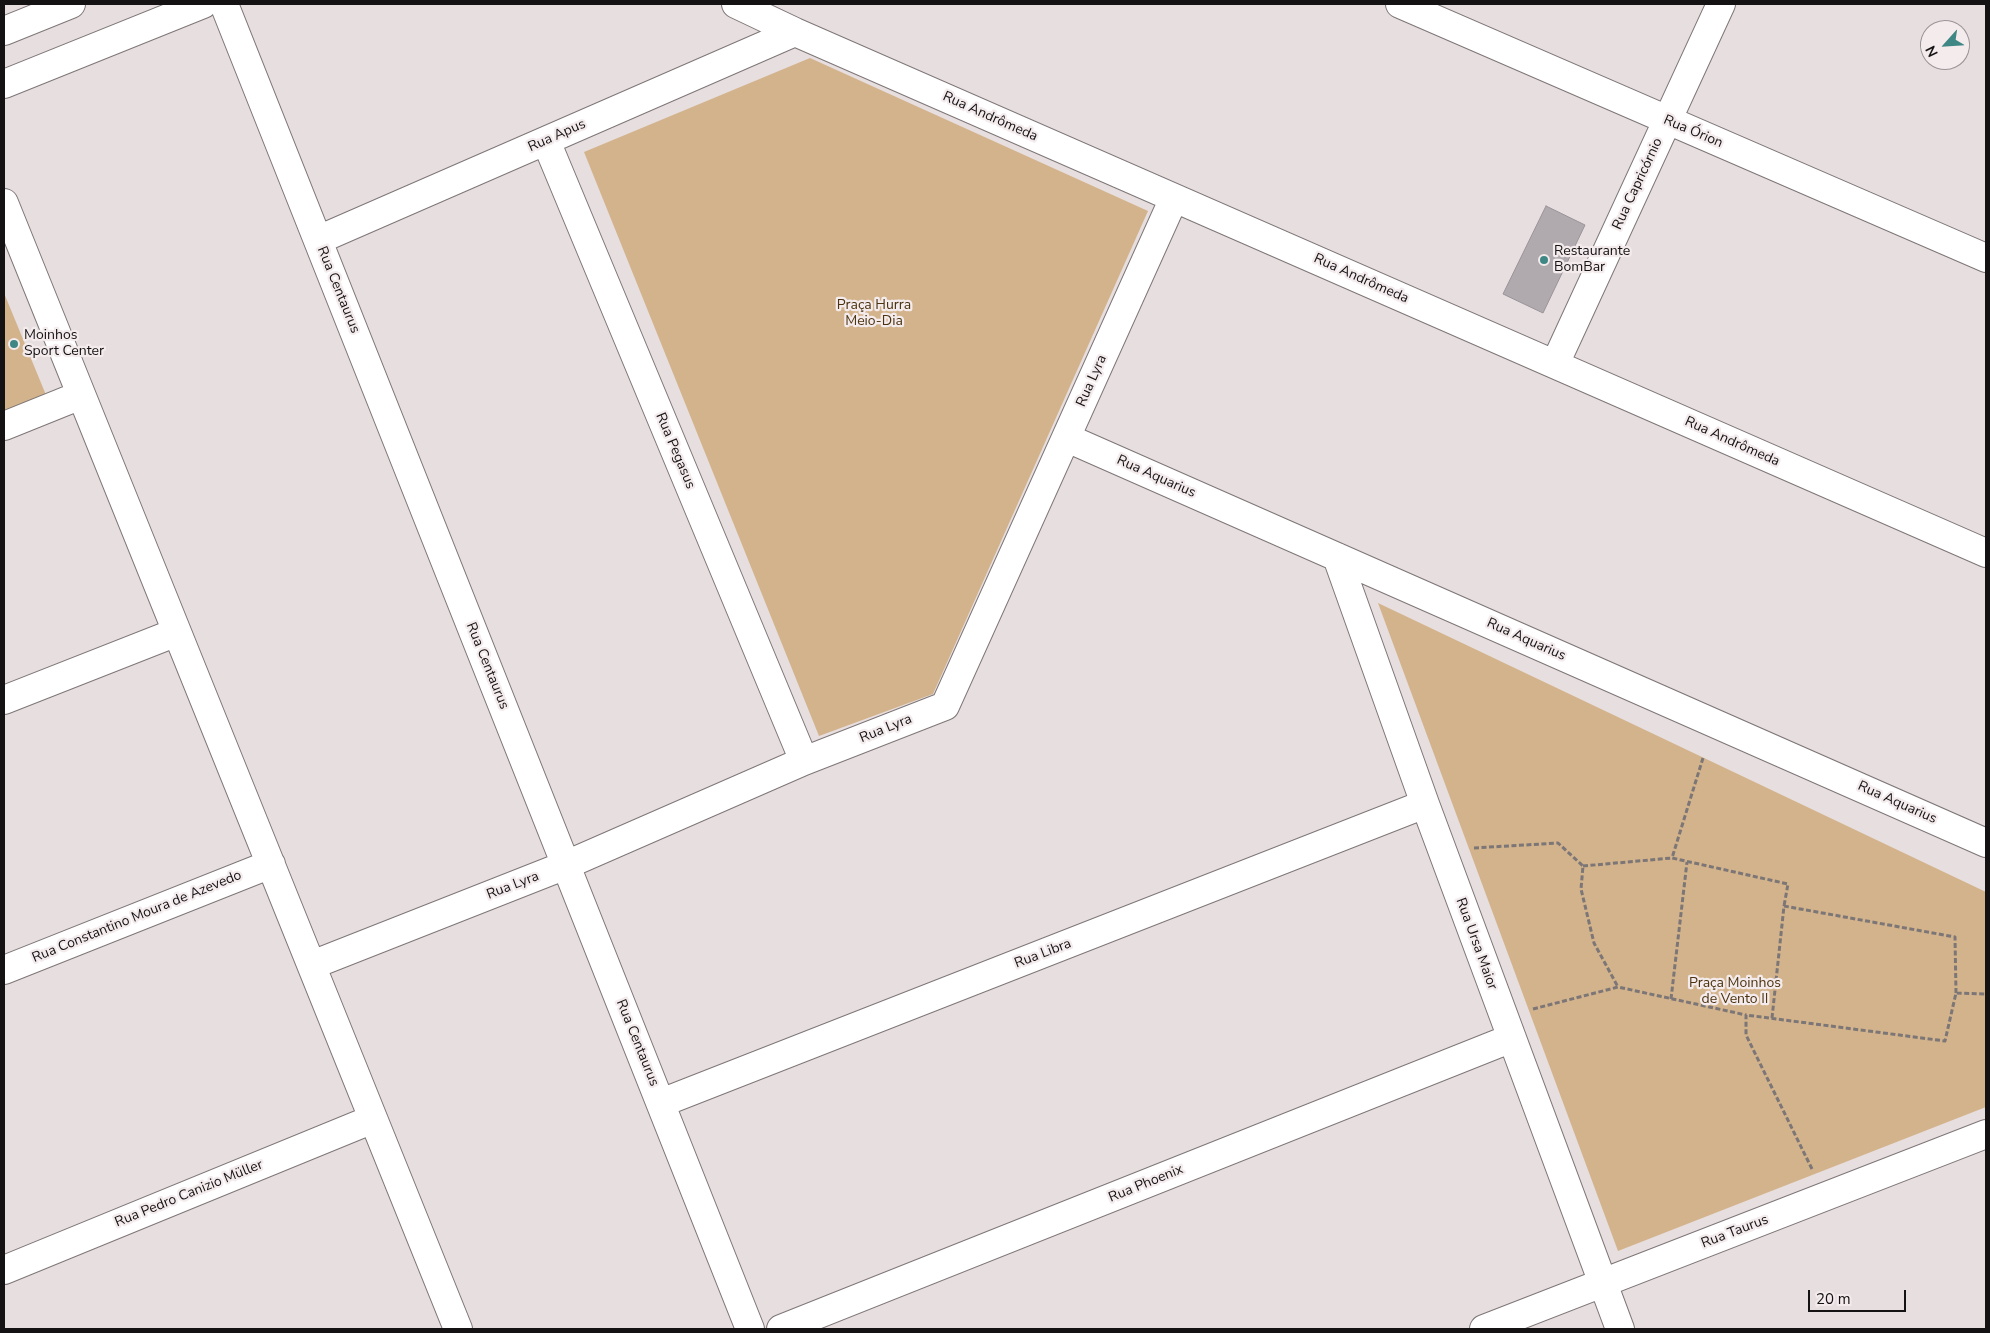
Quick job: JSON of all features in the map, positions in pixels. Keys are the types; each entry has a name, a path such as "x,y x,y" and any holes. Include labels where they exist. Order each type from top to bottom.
{"street":[{"path":"4,31 71,4"},
{"path":"4,84 203,4"},
{"name":"Rua Centaurus","path":"224,4 750,1329"},
{"name":"Rua Andrômeda","path":"736,4 795,32 1986,553"},
{"name":"Rua Órion","path":"1400,4 1986,258"},
{"name":"Rua Capricórnio","path":"1555,364 1721,4"},
{"name":"Rua Apus","path":"318,240 795,32"},
{"name":"Rua Pegasus","path":"546,141 804,762"},
{"name":"Rua Lyra","path":"312,965 566,865 804,762 945,706 1174,198"},
{"path":"4,203 458,1329"},
{"path":"4,426 82,395"},
{"name":"Rua Aquarius","path":"1067,438 1986,843"},
{"name":"Rua Ursa Maior","path":"1337,557 1425,804 1620,1329"},
{"path":"4,700 177,632"},
{"name":"Rua Libra","path":"660,1103 1425,804"},
{"name":"Rua Constantino Moura de Azevedo","path":"4,970 271,864"},
{"name":"Rua Phoenix","path":"781,1329 1512,1038"},
{"name":"Rua Pedro Canizio Müller","path":"4,1270 373,1118"},
{"name":"Rua Taurus","path":"1484,1329 1986,1134"}],"path":[{"path":"1672,858 1703,758"},
{"path":"1468,848 1558,843 1583,866 1672,858 1788,884 1772,1018"},
{"path":"1671,999 1687,862"},
{"path":"1583,866 1581,889 1594,943 1618,986"},
{"path":"1529,1010 1618,986 1746,1015 1945,1041 1956,993 1955,937 1784,906"},
{"path":"1956,993 1986,994"},
{"path":"1746,1015 1746,1035 1814,1175"}],"green space":[{"name":"Praça Hurra Meio-Dia","path":"810,58 1148,211 933,694 819,736 584,152"},
{"name":"Moinhos Sport Center","path":"4,293 46,395 4,417"},
{"name":"Praça Moinhos de Vento II","path":"1378,603 1986,892 1986,1107 1618,1251"}],"building":[{"name":"Restaurante BomBar","path":"1546,206 1585,225 1543,313 1503,294"}],"place":[{"name":"Restaurante BomBar","path":"1544,260"},
{"name":"Moinhos Sport Center","path":"14,344"}]}
